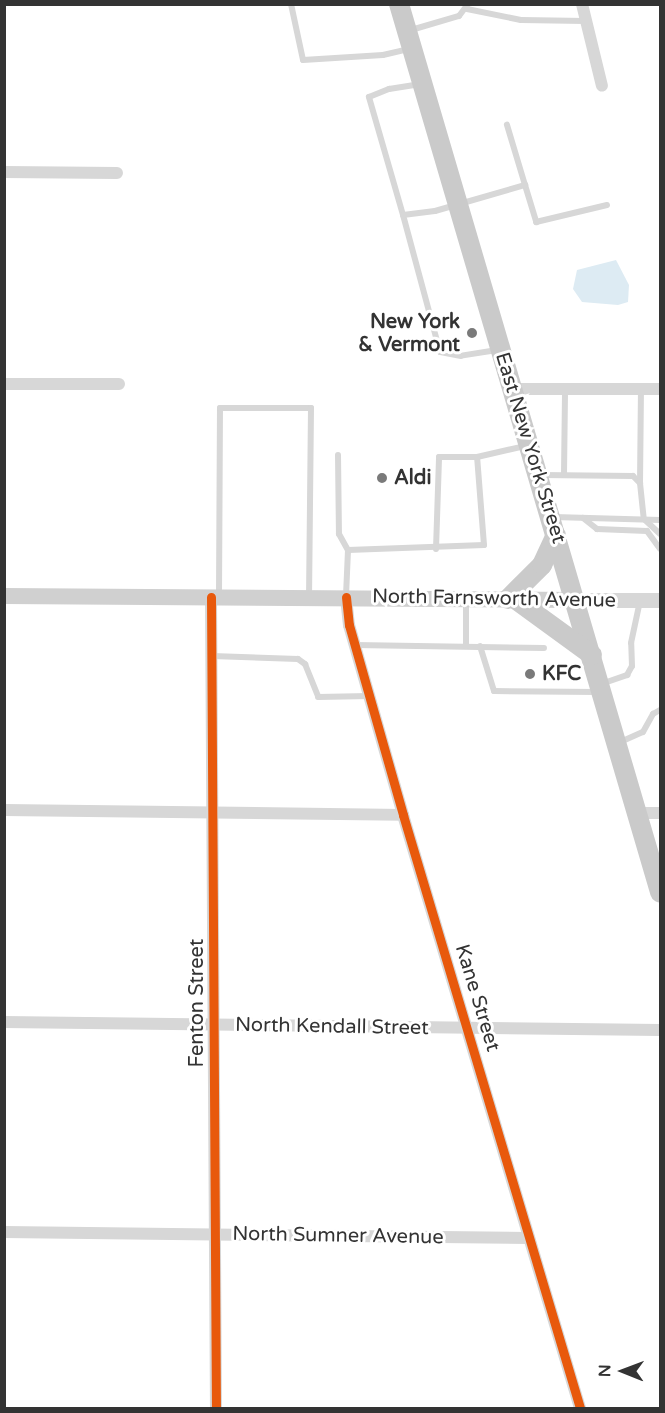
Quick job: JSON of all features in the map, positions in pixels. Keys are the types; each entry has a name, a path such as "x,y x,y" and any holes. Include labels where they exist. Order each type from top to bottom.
{"main road":[{"name":"East New York Street","path":"399,4 602,688 660,892"},
{"path":"553,526 542,565 512,599 592,655"},
{"name":"North Farnsworth Avenue","path":"4,596 575,600"}],"street":[{"path":"582,4 602,86"},
{"path":"4,172 117,173"},
{"path":"4,384 119,384"},
{"path":"512,389 660,389"},
{"name":"Fenton Street","path":"215,597 212,656 216,1408"},
{"name":"Kane Street","path":"346,597 355,645 403,815 579,1408"},
{"name":"North Farnsworth Avenue","path":"575,600 660,600"},
{"path":"4,810 403,815"},
{"path":"637,813 660,813"},
{"name":"North Kendall Street","path":"4,1022 468,1030 660,1030"},
{"name":"North Sumner Avenue","path":"4,1232 528,1238"}],"lane":[{"path":"291,4 303,60 383,54 459,16 467,7 521,20 585,21"},
{"path":"422,84 389,89 369,97 440,352 462,356 501,349"},
{"path":"507,125 536,222 607,206"},
{"path":"403,215 457,204 525,185"},
{"path":"564,475 565,389"},
{"path":"641,389 640,483 644,519 660,534"},
{"path":"215,597 220,408 311,408 309,597"},
{"path":"436,549 439,457 477,457 529,446"},
{"path":"338,455 339,534 348,550 346,597"},
{"path":"348,550 436,549 484,545 477,457"},
{"path":"537,475 633,476 640,483"},
{"path":"553,526 583,518 660,520"},
{"path":"583,518 597,529 647,531 660,549"},
{"path":"466,599 466,646"},
{"path":"480,646 494,691 602,688 627,675 632,666 631,643 640,600"},
{"path":"355,645 544,648"},
{"path":"212,656 298,659 305,664 318,697 369,696"},
{"path":"617,743 643,732 660,710"}],"shaded area":[{"path":"616,260 629,285 628,302 618,305 582,302 573,289 577,270"}],"cycle path":[{"path":"211,597 216,1408"},
{"path":"346,597 349,625 403,815 580,1408"}],"place":[{"name":"New York & Vermont","path":"472,333"},
{"name":"Aldi","path":"382,478"},
{"name":"KFC","path":"530,674"}]}
